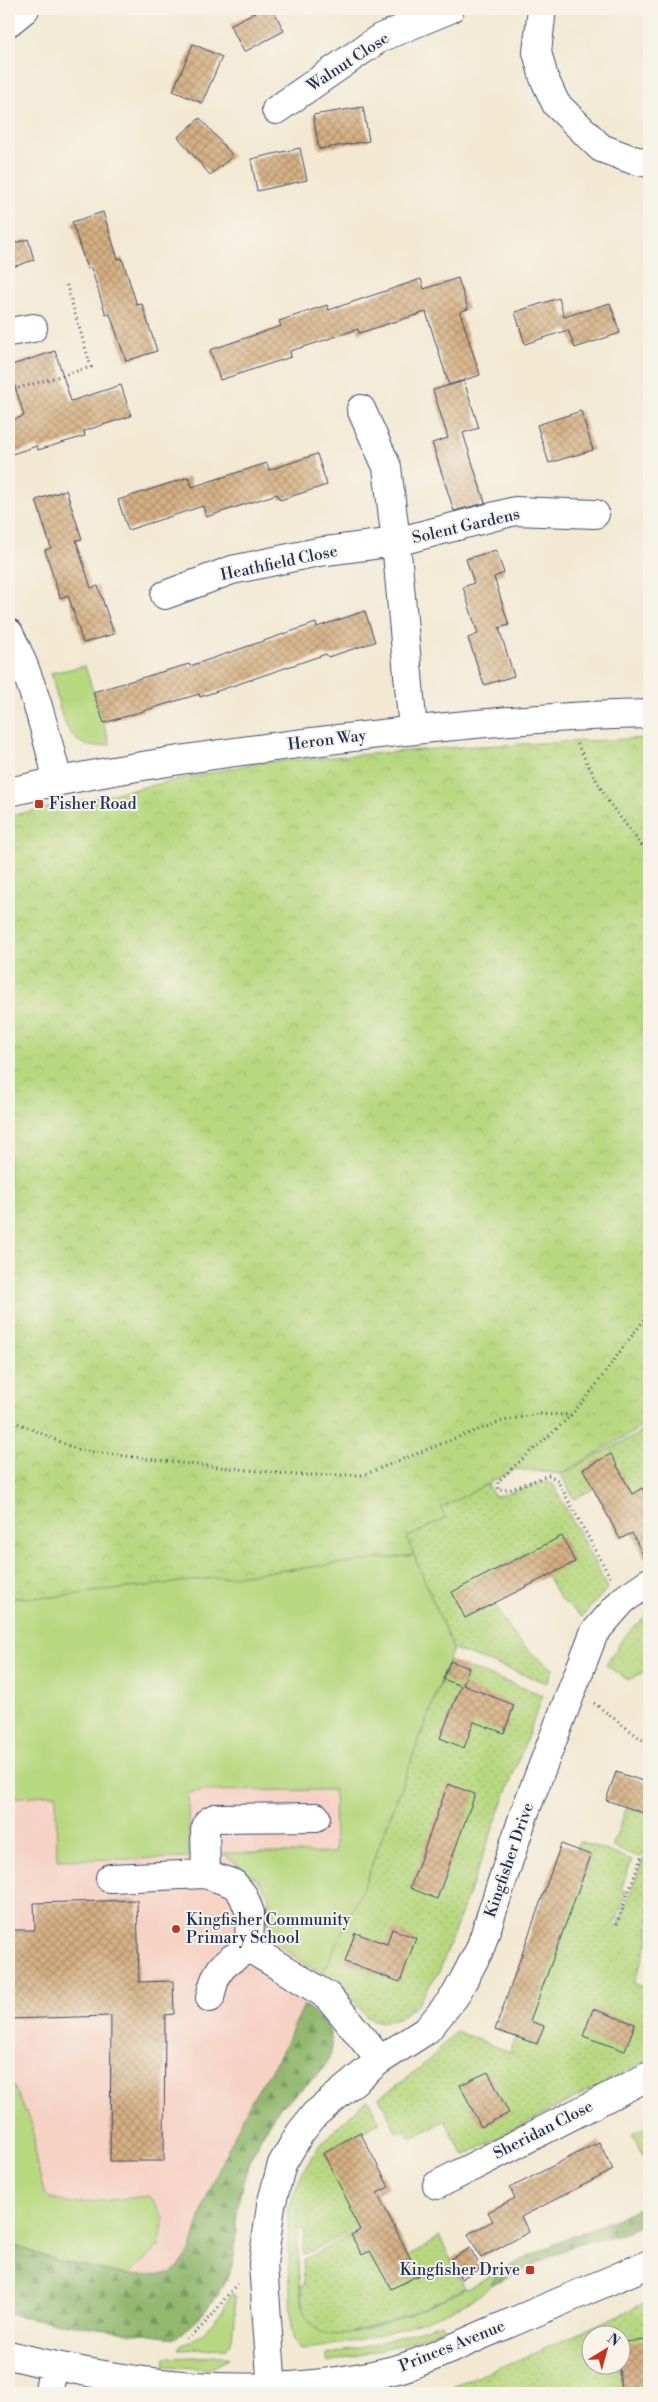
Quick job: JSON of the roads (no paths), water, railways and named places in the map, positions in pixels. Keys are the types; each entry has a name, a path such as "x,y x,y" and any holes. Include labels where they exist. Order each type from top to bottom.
{"street":[{"path":"9,22 25,9"},
{"name":"Walnut Close","path":"276,110 380,38 450,9"},
{"path":"542,9 537,52 544,78 556,104 601,148 633,160 649,163"},
{"path":"361,408 387,467 396,542 413,730"},
{"name":"Solent Gardens","path":"396,542 515,511 595,514"},
{"name":"Heathfield Close","path":"165,595 232,570 318,552 396,542"},
{"path":"9,633 23,661 43,721 58,780"},
{"name":"Heron Way","path":"9,792 58,780 205,755 413,730 573,716 649,714"},
{"name":"Kingfisher Drive","path":"272,2390 263,2264 271,2206 282,2164 300,2133 315,2114 380,2060 427,2030 456,1996 480,1949 524,1814 594,1633 623,1600 649,1582"},
{"path":"206,1874 206,1830 208,1822 215,1818 316,1817"},
{"path":"110,1878 206,1874 234,1884 243,1895 250,1913 249,1948"},
{"path":"249,1948 328,1996 380,2060"},
{"path":"210,1998 213,1983 223,1964 249,1948"},
{"name":"Sheridan Close","path":"437,2185 649,2076"},
{"name":"Princes Avenue","path":"9,2355 54,2366 160,2385 272,2390 344,2381 398,2369 449,2350 649,2264"},
{"path":"48,2393 54,2366"}],"place":[{"name":"Fisher Road","path":"39,804"},
{"name":"Kingfisher Community Primary School","path":"176,1929"},
{"name":"Kingfisher Drive","path":"530,2270"}]}
